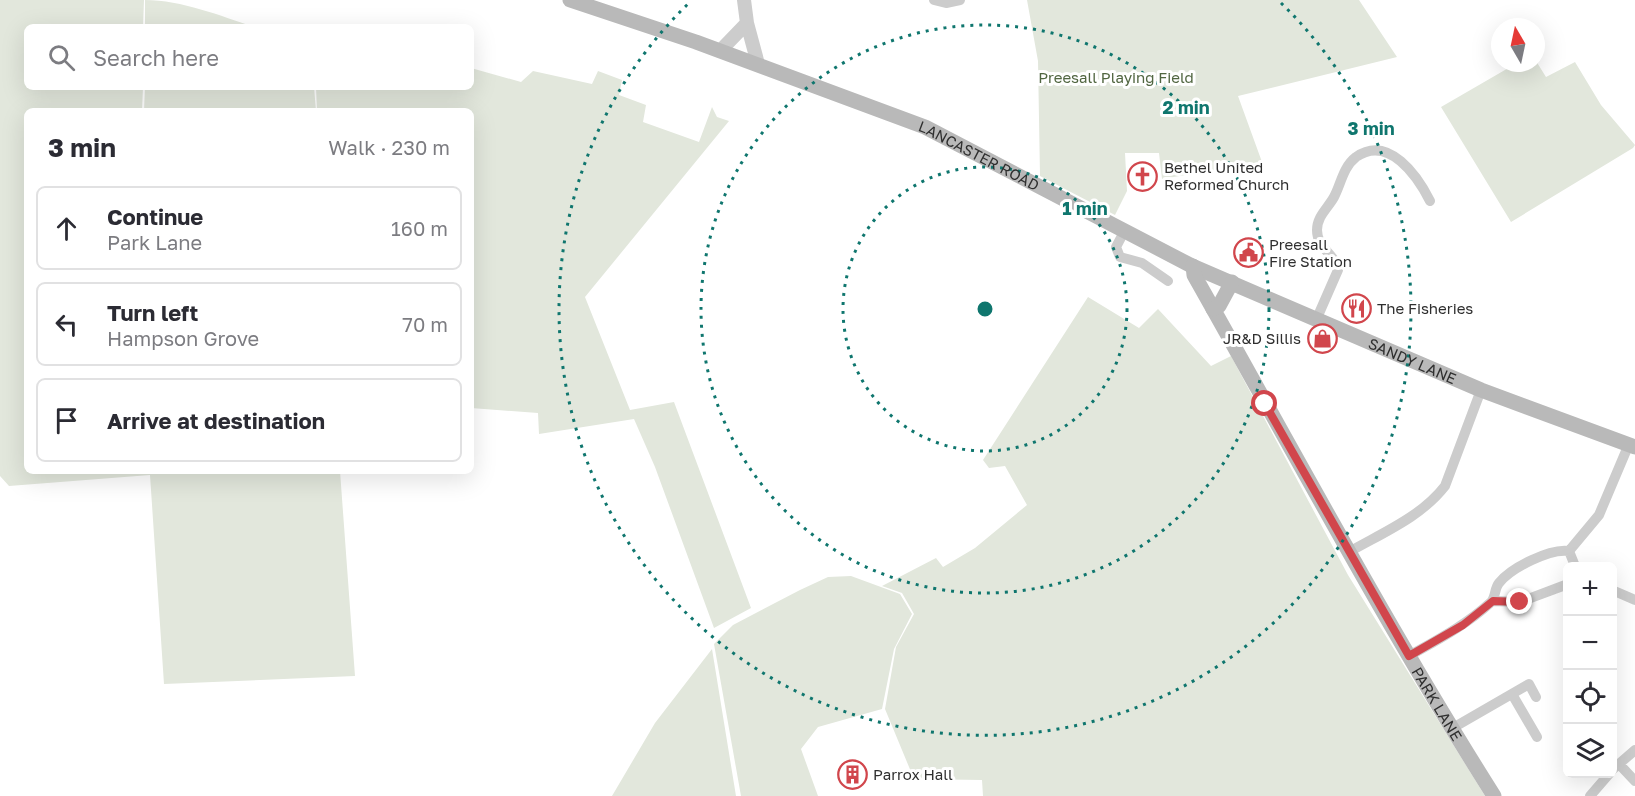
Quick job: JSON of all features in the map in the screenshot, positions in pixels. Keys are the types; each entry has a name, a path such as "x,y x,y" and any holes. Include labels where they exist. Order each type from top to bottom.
{"main road":[{"name":"LANCASTER ROAD","path":"570,0 720,51 948,137 1124,232 1193,266"},
{"name":"SANDY LANE","path":"1193,266 1481,390 1632,445"},
{"name":"PARK LANE","path":"1193,266 1194,275 1349,552 1451,729 1494,796"},
{"path":"1214,309 1219,306 1232,282"}],"street":[{"path":"744,0 752,63"},
{"path":"934,0 946,3 960,0"},
{"path":"720,51 747,23"},
{"path":"1317,318 1338,270 1335,260 1325,252 1319,242 1318,223 1333,200 1343,175 1356,157 1376,151 1398,159 1412,171 1430,201"},
{"path":"1124,232 1116,247 1116,253 1126,260 1147,265 1168,281"},
{"path":"1349,552 1409,518 1435,499 1445,486 1481,390"},
{"path":"1409,656 1463,625 1493,601 1499,582 1512,573 1550,552 1569,551 1599,515 1632,445"},
{"path":"1569,551 1573,562"},
{"path":"1493,601 1520,602 1563,586"},
{"path":"1617,592 1635,600"},
{"path":"1451,729 1528,684 1536,697"},
{"path":"1512,694 1538,737"},
{"path":"1617,766 1635,750"},
{"path":"1617,768 1635,780"},
{"path":"1590,796 1606,778"}],"green space":[{"path":"0,0 144,0 143,24 24,24 24,90 143,90 142,108 24,108 24,474 340,474 355,676 164,684 150,475 9,486 0,476"},
{"path":"145,0 187,6 246,24 145,24"},
{"name":"Preesall Playing Field","path":"1027,0 1359,0 1397,57 1238,96 1262,162 1162,179 1159,153 1125,153 1127,191 1115,215 1040,176 1038,61"},
{"path":"1575,62 1601,105 1635,145 1511,222 1441,107 1501,72 1543,72 1546,77"},
{"path":"474,69 521,82 533,71 592,84 598,71 622,80 619,95 646,105 643,122 699,142 712,107 717,117 729,121 585,297 630,410 674,402 751,608 714,628 655,467 634,419 539,434 538,413 474,408 474,108 317,108 316,90 474,90"},
{"path":"145,90 314,90 316,108 144,108"},
{"path":"1088,297 1139,328 1158,309 1211,366 1231,356 1348,575 1485,796 983,796 982,780 914,779 885,709 896,647 914,614 902,593 882,586 936,558 943,567 975,548 1027,505 1005,466 989,468 983,460"},
{"path":"851,576 900,594 912,614 894,649 882,709 818,727 801,749 818,796 741,796 714,644 733,625 800,590 828,577"},
{"path":"712,649 736,796 612,796 655,723"}],"place":[{"name":"Bethel United Reformed Church","path":"1143,176"},
{"name":"Preesall Fire Station","path":"1248,253"},
{"name":"The Fisheries","path":"1356,308"},
{"name":"JR&D Sillis","path":"1322,338"},
{"name":"Parrox Hall","path":"852,774"}],"route":[{"path":"1265,404 1409,656 1463,625 1493,601 1520,602"}]}
